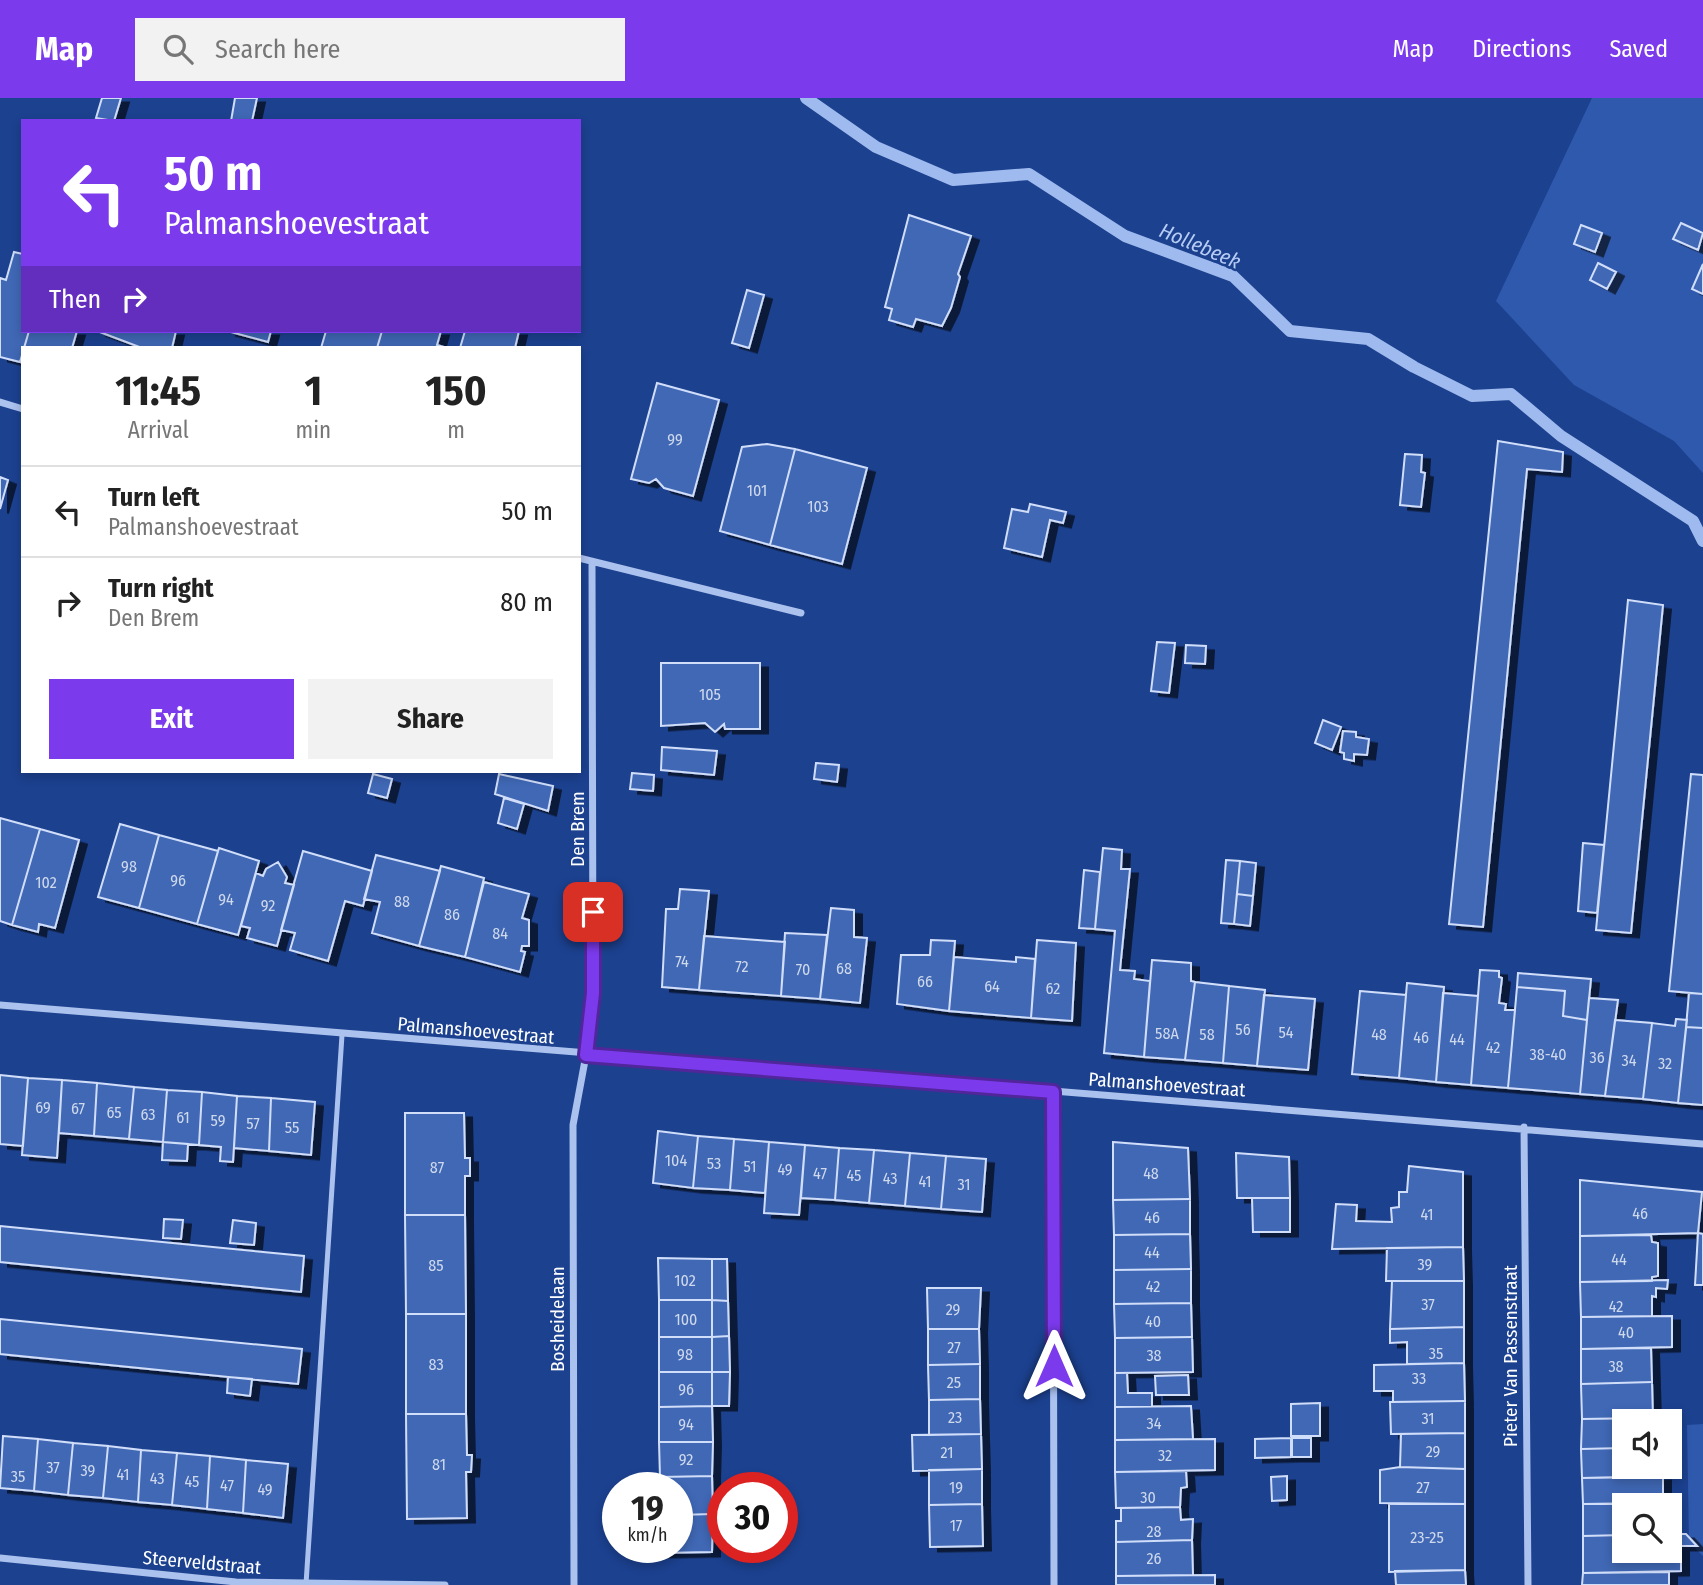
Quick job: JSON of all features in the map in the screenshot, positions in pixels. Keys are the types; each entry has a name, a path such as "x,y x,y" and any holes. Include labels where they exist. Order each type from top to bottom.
{"street":[{"path":"0,402 21,408"},
{"path":"581,559 801,613"},
{"name":"Den Brem","path":"586,1055 593,993 592,562"},
{"name":"Palmanshoevestraat","path":"0,1006 1703,1144"},
{"name":"Bosheidelaan","path":"574,1585 573,1125 586,1055"},
{"path":"1053,1092 1054,1585"},
{"name":"Pieter Van Passenstraat","path":"1524,1128 1528,1585"},
{"name":"Steerveldstraat","path":"0,1558 236,1584 445,1585"}],"lane":[{"path":"306,1584 342,1035"}],"shaded area":[{"path":"1592,98 1703,98 1703,473 1674,441 1574,385 1496,301"},
{"path":"1703,1424 1703,1556 1689,1542 1687,1425"}],"building":[{"path":"102,98 121,98 115,119 96,118"},
{"path":"235,98 257,98 252,119 231,119"},
{"path":"909,215 971,236 958,274 960,277 951,308 942,326 916,319 913,327 889,320 892,309 885,307"},
{"path":"1681,223 1703,233 1698,250 1673,239"},
{"path":"1581,225 1602,233 1595,252 1574,244"},
{"path":"14,252 21,254 21,333 28,333 25,346 21,346 20,362 0,357 0,278 6,280"},
{"path":"1598,263 1616,272 1607,289 1590,280"},
{"path":"1703,264 1703,294 1692,289"},
{"path":"747,290 764,295 749,348 732,343"},
{"path":"28,333 76,333 73,346 25,346"},
{"path":"102,333 176,333 172,346 137,346"},
{"path":"234,333 270,333 268,342"},
{"path":"325,333 381,333 378,346 322,346"},
{"path":"381,333 440,333 437,345 440,346 378,346"},
{"path":"464,333 519,333 515,346 461,346"},
{"path":"657,383 719,400 693,496 664,488 656,479 649,483 631,479"},
{"path":"1498,441 1563,452 1562,472 1527,469 1483,927 1449,924"},
{"path":"767,444 795,449 770,545 720,531 742,447"},
{"path":"795,449 867,468 842,564 770,545"},
{"path":"1405,454 1422,455 1421,472 1425,473 1421,507 1400,505"},
{"path":"0,477 8,480 0,509"},
{"path":"1030,504 1066,512 1063,523 1050,520 1042,557 1004,548 1012,509 1028,512"},
{"path":"1628,600 1663,605 1631,933 1596,930"},
{"path":"1157,642 1175,643 1169,693 1151,691"},
{"path":"1186,645 1206,646 1205,664 1185,663"},
{"path":"661,663 760,663 760,729 725,729 724,724 715,732 705,723 661,726"},
{"path":"1323,720 1341,727 1332,750 1315,743"},
{"path":"1343,731 1356,732 1356,737 1369,739 1367,755 1354,754 1354,761 1344,759 1344,753 1340,752"},
{"path":"662,747 717,751 714,775 661,770"},
{"path":"816,763 839,765 837,782 814,779"},
{"path":"632,773 654,775 653,791 630,789"},
{"path":"373,774 392,779 387,798 368,793"},
{"path":"499,774 553,786 548,811 495,794"},
{"path":"1691,774 1703,775 1703,994 1669,991"},
{"path":"504,798 524,804 517,829 498,823"},
{"path":"0,818 40,829 12,925 0,921"},
{"path":"120,824 159,835 139,908 98,897"},
{"path":"40,829 79,840 55,928 39,924 38,932 12,925"},
{"path":"159,835 218,851 197,924 139,908"},
{"path":"1583,843 1604,845 1597,913 1578,911"},
{"path":"219,848 259,861 238,935 197,924"},
{"path":"1103,848 1122,850 1121,869 1130,869 1120,970 1135,971 1134,979 1150,981 1144,1057 1104,1053 1115,931 1095,929"},
{"path":"303,851 372,871 363,906 345,901 328,961 290,950 295,933 281,930"},
{"path":"376,855 440,871 419,946 372,933 380,902 364,899"},
{"path":"1226,860 1240,861 1234,924 1221,923"},
{"path":"1240,861 1256,863 1253,896 1237,894"},
{"path":"278,862 287,877 285,883 294,885 277,946 247,938 250,928 241,926 256,873 263,876 266,869"},
{"path":"441,866 484,878 465,957 419,946"},
{"path":"1084,870 1100,872 1095,929 1079,928"},
{"path":"484,882 529,894 522,918 529,920 529,946 522,946 521,951 525,952 520,972 465,957"},
{"path":"680,889 709,891 699,990 662,987 666,909 678,909"},
{"path":"1237,894 1253,896 1250,926 1234,924"},
{"path":"831,908 854,910 854,937 867,938 860,1003 820,999"},
{"path":"785,933 827,935 820,999 781,996"},
{"path":"704,936 785,942 781,996 699,990"},
{"path":"931,940 955,941 949,1011 897,1004 901,955 930,955"},
{"path":"1037,940 1076,943 1072,1021 1031,1018"},
{"path":"954,957 1016,962 1016,957 1035,959 1031,1018 949,1011"},
{"path":"1152,960 1191,963 1191,981 1195,982 1185,1060 1144,1057"},
{"path":"1480,970 1499,971 1499,977 1502,978 1499,1003 1506,1004 1505,1010 1515,1010 1508,1088 1471,1085"},
{"path":"1518,973 1591,979 1587,1020 1563,1016 1565,991 1517,987"},
{"path":"1195,982 1229,986 1223,1063 1185,1060"},
{"path":"1407,983 1444,987 1436,1082 1399,1078"},
{"path":"1229,986 1265,990 1257,1066 1223,1063"},
{"path":"1517,987 1565,991 1563,1016 1587,1020 1580,1094 1508,1088"},
{"path":"1360,991 1406,995 1399,1078 1352,1074"},
{"path":"1443,993 1478,996 1471,1085 1436,1082"},
{"path":"1689,993 1703,994 1703,1028 1686,1027"},
{"path":"1264,995 1315,999 1308,1070 1257,1066"},
{"path":"1589,998 1618,1000 1605,1096 1580,1094"},
{"path":"1676,1019 1687,1020 1678,1103 1643,1099 1652,1023 1675,1026"},
{"path":"1615,1020 1652,1023 1643,1099 1605,1096"},
{"path":"1686,1027 1703,1028 1703,1105 1678,1103"},
{"path":"0,1075 28,1078 23,1146 0,1144"},
{"path":"28,1078 62,1080 57,1158 22,1155"},
{"path":"62,1080 97,1083 94,1136 59,1133"},
{"path":"97,1083 134,1087 129,1139 94,1136"},
{"path":"134,1087 167,1090 163,1142 129,1139"},
{"path":"167,1090 202,1092 199,1145 163,1142"},
{"path":"202,1092 237,1096 233,1162 220,1161 221,1147 199,1145"},
{"path":"237,1096 271,1098 269,1151 234,1148"},
{"path":"271,1098 315,1102 311,1155 269,1151"},
{"path":"405,1113 464,1113 465,1158 470,1158 470,1176 465,1176 465,1215 405,1215"},
{"path":"658,1131 698,1136 693,1188 653,1183"},
{"path":"698,1136 734,1139 730,1190 693,1188"},
{"path":"734,1139 769,1142 765,1193 730,1190"},
{"path":"163,1142 188,1144 187,1161 162,1160"},
{"path":"769,1142 805,1145 799,1215 764,1213"},
{"path":"1113,1142 1188,1148 1190,1199 1113,1200"},
{"path":"805,1145 839,1148 835,1200 801,1198"},
{"path":"839,1148 874,1150 869,1203 835,1200"},
{"path":"874,1150 910,1153 905,1206 869,1203"},
{"path":"910,1153 946,1156 941,1209 905,1206"},
{"path":"1236,1153 1289,1157 1290,1198 1237,1198"},
{"path":"946,1156 986,1159 982,1212 941,1209"},
{"path":"1409,1166 1463,1172 1463,1247 1332,1249 1336,1204 1357,1205 1356,1221 1392,1222 1391,1208 1399,1207 1399,1192 1407,1192"},
{"path":"1580,1180 1702,1192 1698,1233 1580,1236"},
{"path":"1252,1198 1290,1198 1290,1232 1253,1232"},
{"path":"1190,1199 1190,1234 1114,1235 1113,1200"},
{"path":"405,1215 465,1215 466,1314 406,1314"},
{"path":"164,1219 183,1220 181,1239 163,1238"},
{"path":"233,1220 256,1223 254,1245 230,1243"},
{"path":"0,1226 304,1256 301,1292 0,1262"},
{"path":"1698,1233 1703,1234 1703,1285 1695,1285"},
{"path":"1190,1234 1191,1269 1114,1270 1114,1235"},
{"path":"1651,1235 1652,1242 1658,1243 1658,1276 1652,1277 1652,1281 1580,1282 1580,1236"},
{"path":"1463,1247 1464,1281 1386,1281 1387,1248"},
{"path":"658,1258 712,1259 712,1300 659,1300"},
{"path":"712,1259 727,1259 728,1301 712,1300"},
{"path":"1191,1269 1191,1303 1114,1304 1114,1270"},
{"path":"1668,1280 1667,1289 1656,1288 1656,1297 1652,1296 1652,1316 1581,1317 1580,1282"},
{"path":"1392,1281 1464,1281 1464,1327 1390,1329"},
{"path":"927,1288 981,1288 979,1329 928,1329"},
{"path":"659,1300 712,1300 712,1337 659,1337"},
{"path":"712,1300 728,1301 729,1336 712,1337"},
{"path":"1191,1303 1192,1337 1115,1338 1114,1304"},
{"path":"406,1314 466,1314 466,1414 406,1414"},
{"path":"1672,1316 1672,1347 1581,1349 1581,1317"},
{"path":"0,1319 302,1349 298,1384 0,1354"},
{"path":"1464,1327 1464,1363 1407,1364 1407,1342 1390,1343 1390,1329"},
{"path":"928,1329 979,1329 980,1364 928,1365"},
{"path":"729,1336 730,1372 712,1372 712,1337"},
{"path":"659,1337 712,1337 712,1372 659,1372"},
{"path":"1192,1337 1193,1372 1115,1373 1115,1338"},
{"path":"1651,1348 1652,1382 1581,1384 1581,1349"},
{"path":"1464,1363 1465,1401 1393,1402 1393,1391 1374,1391 1374,1365"},
{"path":"980,1364 980,1399 929,1400 928,1365"},
{"path":"659,1372 712,1372 712,1406 659,1407"},
{"path":"712,1372 730,1372 729,1406 712,1406"},
{"path":"1115,1373 1127,1373 1128,1393 1152,1393 1152,1407 1115,1407"},
{"path":"1188,1375 1189,1395 1156,1395 1155,1376"},
{"path":"228,1377 252,1379 250,1396 227,1393"},
{"path":"1652,1382 1653,1409 1612,1409 1612,1419 1582,1419 1581,1384"},
{"path":"980,1399 981,1434 929,1435 929,1400"},
{"path":"1465,1401 1465,1433 1391,1434 1390,1402"},
{"path":"1320,1403 1320,1436 1291,1436 1291,1404"},
{"path":"712,1406 713,1442 659,1442 659,1407"},
{"path":"1191,1406 1193,1439 1115,1440 1115,1407"},
{"path":"406,1414 466,1414 467,1455 472,1455 471,1472 466,1472 467,1518 407,1519"},
{"path":"1612,1418 1612,1448 1581,1449 1582,1419"},
{"path":"1465,1433 1465,1469 1400,1467 1401,1434"},
{"path":"981,1434 982,1469 913,1471 912,1435"},
{"path":"3,1436 38,1439 34,1491 0,1488"},
{"path":"1291,1438 1291,1457 1255,1458 1255,1439"},
{"path":"1292,1438 1311,1438 1311,1457 1292,1457"},
{"path":"38,1439 73,1443 68,1495 34,1491"},
{"path":"1215,1439 1215,1470 1115,1472 1115,1440"},
{"path":"659,1442 713,1442 712,1472 707,1472 707,1476 693,1476 693,1472 660,1472"},
{"path":"73,1443 108,1446 103,1498 68,1495"},
{"path":"108,1446 141,1450 138,1502 103,1498"},
{"path":"1612,1448 1612,1478 1582,1478 1581,1449"},
{"path":"141,1450 177,1453 172,1505 138,1502"},
{"path":"177,1453 210,1456 207,1509 172,1505"},
{"path":"210,1456 246,1460 243,1513 207,1509"},
{"path":"246,1460 288,1464 283,1518 243,1513"},
{"path":"1400,1467 1465,1469 1465,1504 1380,1503 1380,1470"},
{"path":"982,1469 982,1504 929,1505 929,1470"},
{"path":"1186,1471 1187,1487 1181,1488 1180,1507 1116,1508 1115,1472"},
{"path":"693,1476 707,1476 707,1514 693,1515"},
{"path":"1287,1476 1287,1500 1272,1501 1271,1477"},
{"path":"1582,1478 1663,1479 1663,1493 1612,1493 1612,1504 1583,1504"},
{"path":"982,1504 983,1546 930,1547 929,1505"},
{"path":"1389,1504 1465,1504 1465,1570 1389,1572"},
{"path":"1583,1504 1612,1504 1612,1535 1583,1536"},
{"path":"1180,1507 1181,1520 1193,1519 1192,1540 1116,1542 1116,1521 1121,1521 1121,1508"},
{"path":"707,1514 707,1552 693,1552 693,1515"},
{"path":"1682,1534 1686,1534 1697,1546 1682,1546"},
{"path":"1612,1535 1612,1563 1681,1563 1681,1571 1583,1573 1583,1536"},
{"path":"1192,1540 1193,1575 1116,1576 1116,1542"},
{"path":"1465,1570 1466,1585 1396,1585 1395,1571"},
{"path":"1669,1572 1669,1585 1582,1585 1583,1573"},
{"path":"1215,1575 1215,1585 1116,1585 1116,1576"}],"waterway":[{"name":"Hollebeek","path":"806,98 876,147 953,180 1029,174 1125,236 1233,276 1290,331 1368,339 1414,367 1472,396 1511,394 1561,436 1693,521 1703,541"}],"route":[{"path":"593,912 593,993 586,1055 1053,1092 1054,1366"}]}
